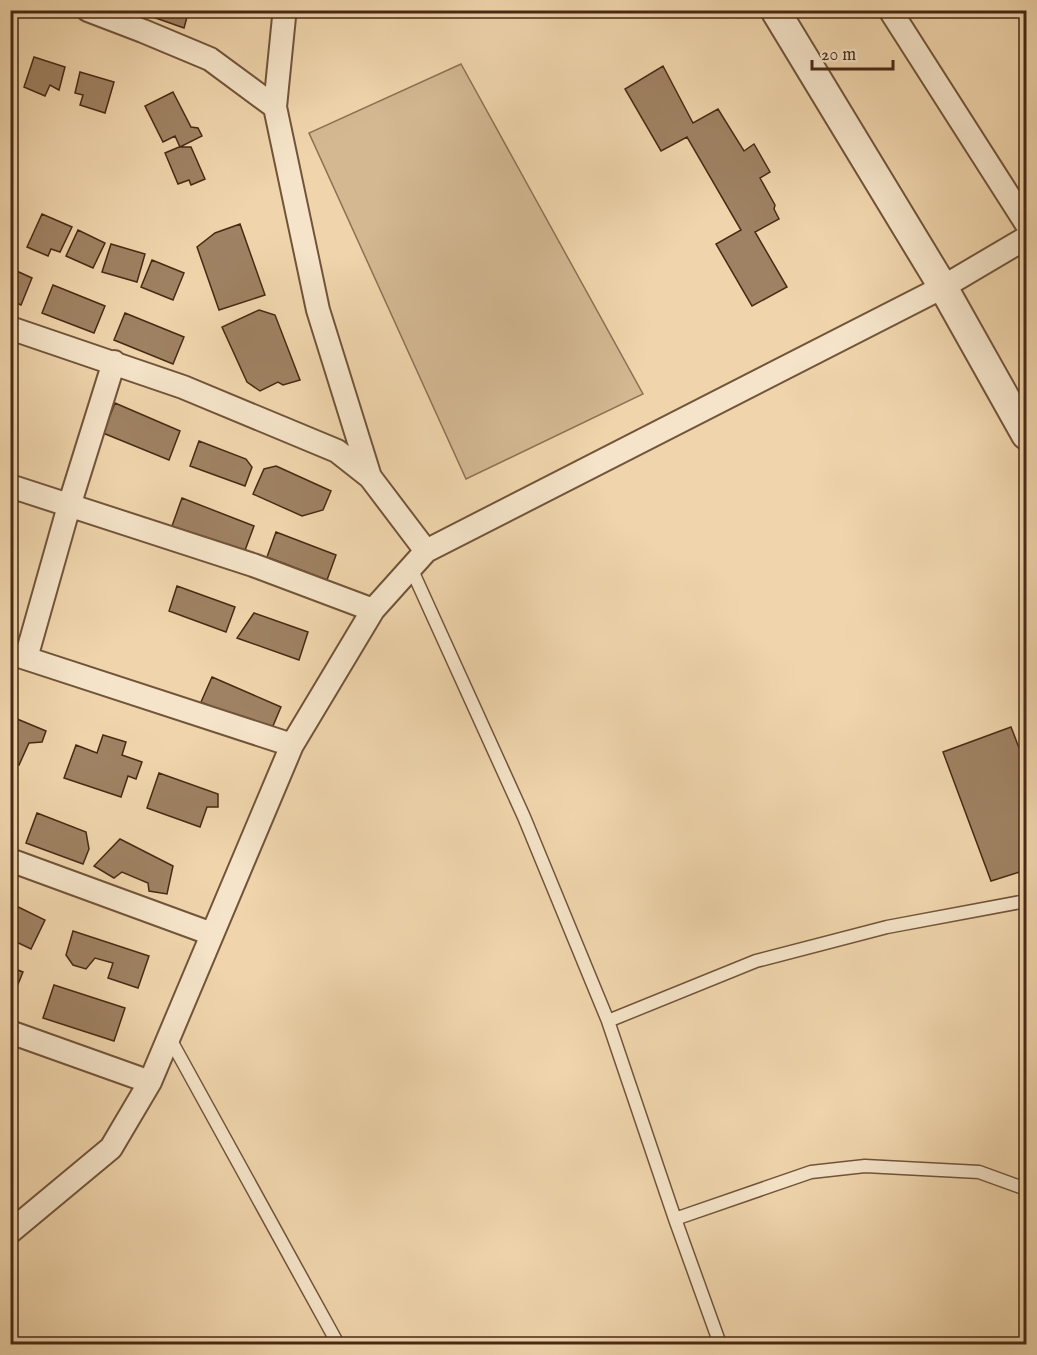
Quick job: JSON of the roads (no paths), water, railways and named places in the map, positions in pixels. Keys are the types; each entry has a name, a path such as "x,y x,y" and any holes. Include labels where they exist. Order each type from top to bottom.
{"street":[{"path":"88,10 210,59 275,107"},
{"path":"286,10 275,107 318,310 370,477"},
{"path":"775,10 943,287 1026,435"},
{"path":"890,10 1026,223"},
{"path":"10,1232 111,1148 150,1082 292,745 373,610 426,551 943,287 1026,238"},
{"path":"10,328 183,387 337,451 370,477 426,551"},
{"path":"114,362 69,506 18,656 292,745"},
{"path":"10,486 253,565 373,610"},
{"path":"10,860 212,934"},
{"path":"10,1032 150,1082"}],"lane":[{"path":"411,568 524,817 608,1021 720,1344"},
{"path":"608,1021 756,961 887,927 1026,901"},
{"path":"169,1037 338,1344"},
{"path":"675,1219 811,1173 865,1166 979,1172 1026,1189"}]}
